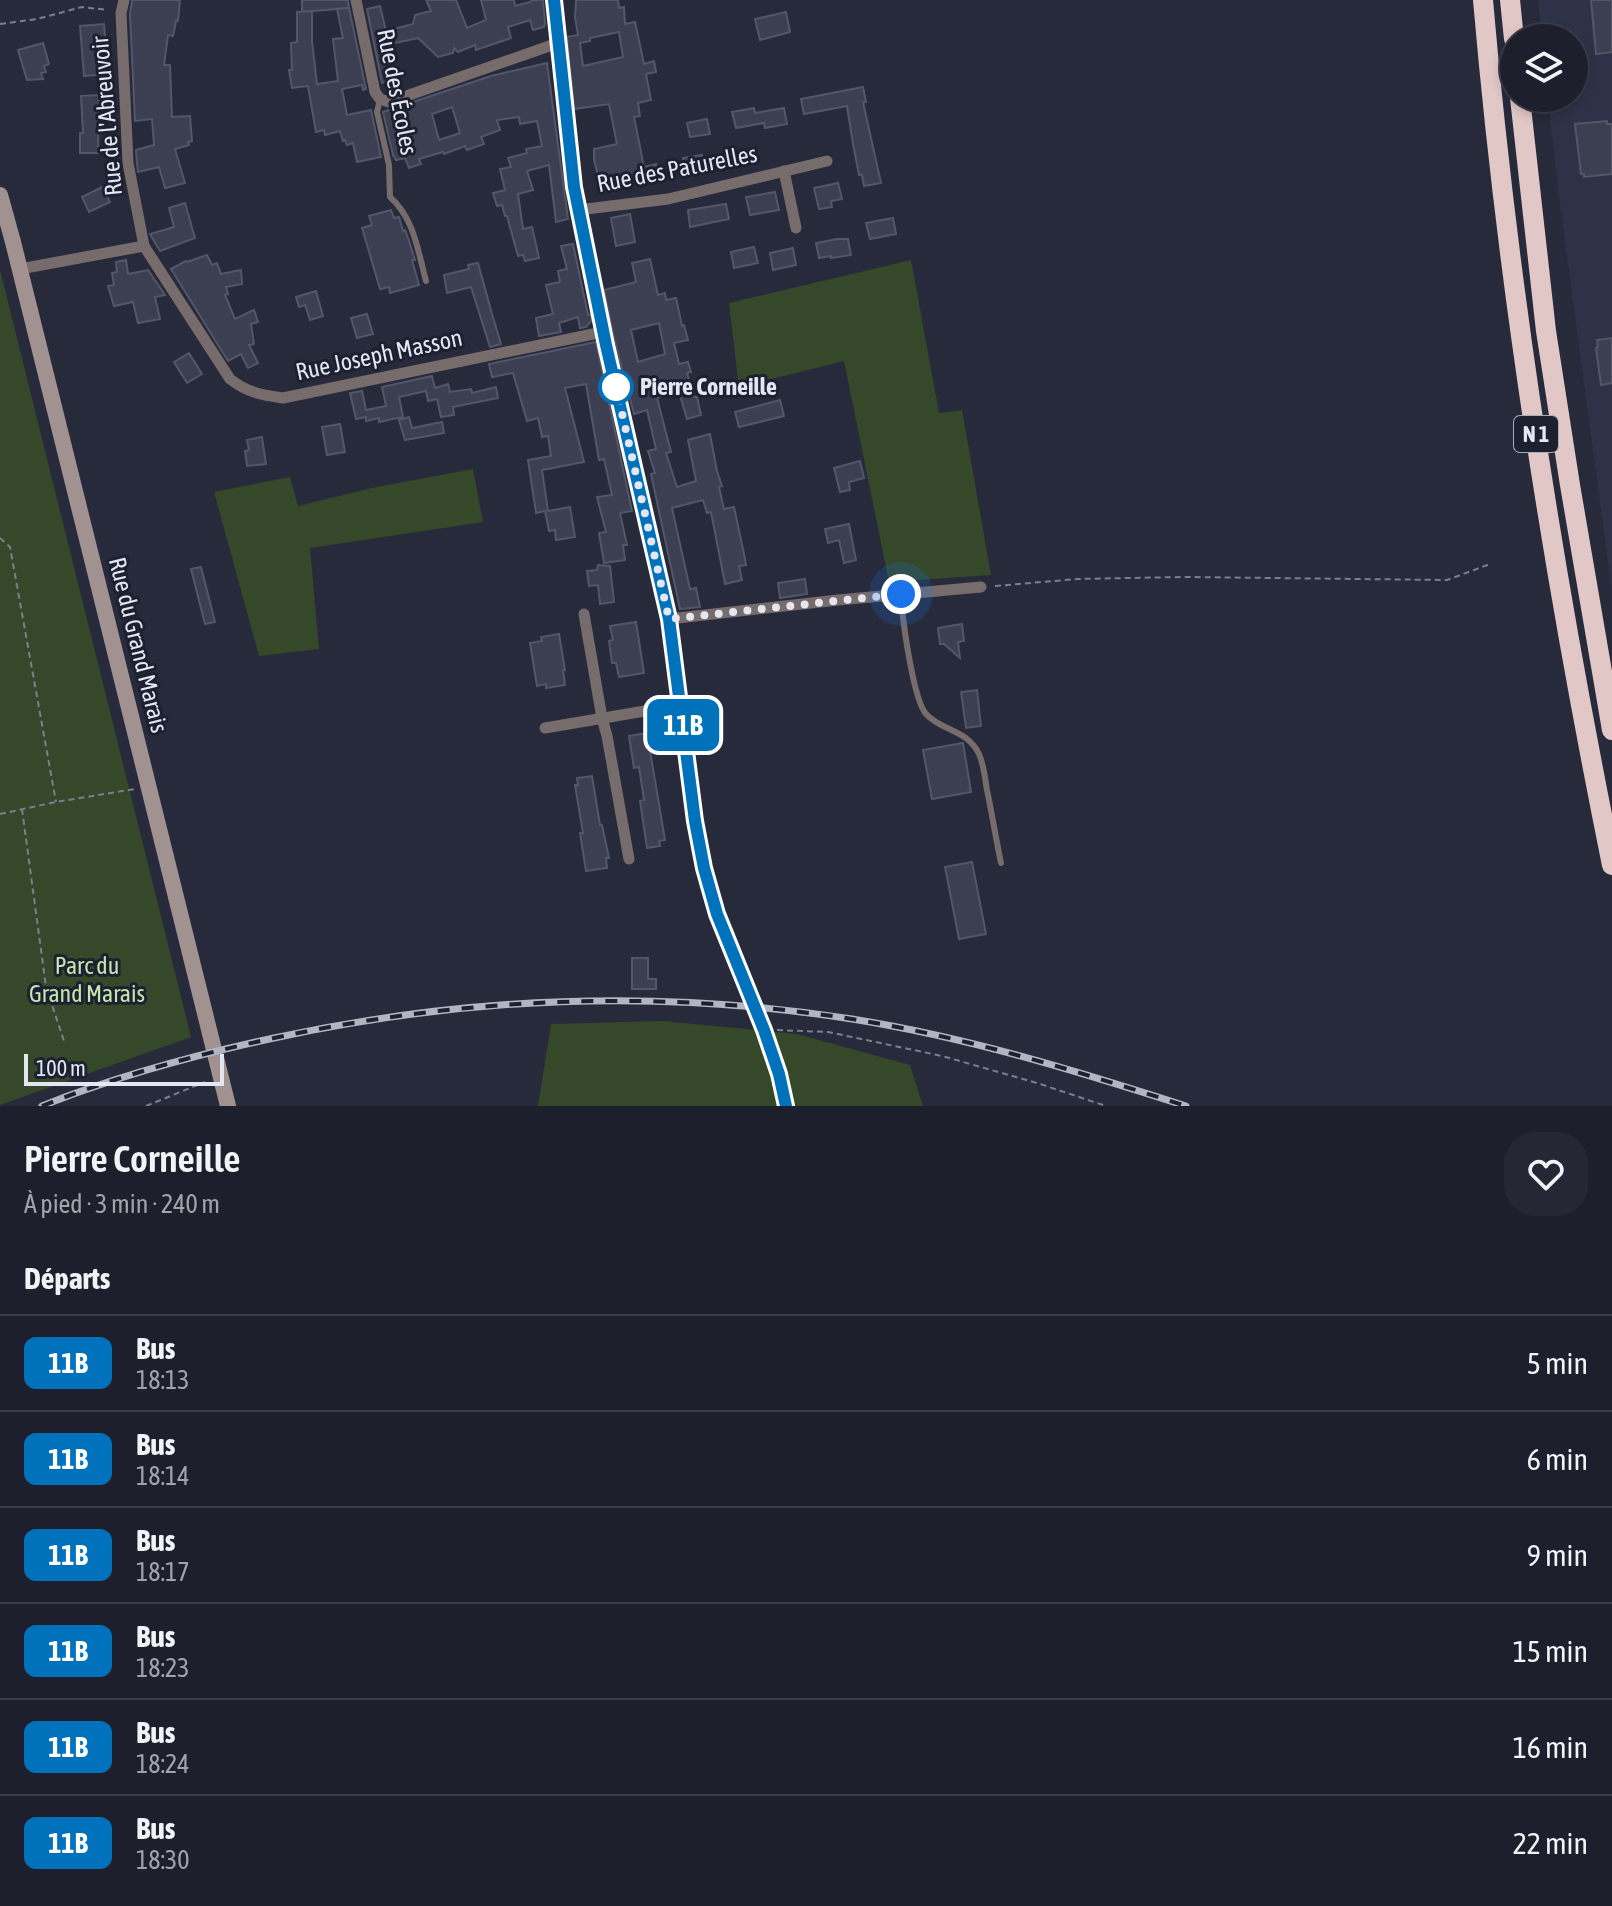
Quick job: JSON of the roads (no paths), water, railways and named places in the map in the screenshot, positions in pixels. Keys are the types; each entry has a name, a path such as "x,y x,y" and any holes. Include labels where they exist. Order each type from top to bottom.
{"highway":[{"name":"N 1","path":"1483,0 1526,371 1576,677 1612,865"},
{"path":"1510,0 1512,24"},
{"name":"N 1","path":"1522,112 1546,331 1612,730"}],"street":[{"name":"Rue de l'Abreuvoir","path":"124,0 121,13 128,163 144,246"},
{"name":"Rue des Écoles","path":"356,0 375,92 380,99"},
{"path":"554,0 578,210 669,619 704,868 717,914 764,1030 786,1106"},
{"path":"380,99 389,102 558,43"},
{"name":"Rue des Paturelles","path":"578,210 668,199 827,161"},
{"name":"Rue des Paturelles","path":"784,171 796,228"},
{"name":"Rue du Grand Marais","path":"0,195 228,1106"},
{"path":"20,269 144,246"},
{"name":"Rue Joseph Masson","path":"144,246 230,379 243,389 260,394 283,398 603,332"},
{"path":"669,619 981,587"},
{"path":"584,614 629,859"},
{"path":"545,728 680,705"}],"lane":[{"name":"Rue des Écoles","path":"380,99 377,112 389,165 390,197 410,223 426,281"},
{"path":"901,594 902,624 920,701 926,714 966,738 979,754 1001,863"}],"railway":[{"path":"42,1106 186,1059 346,1024 490,1006 635,1001 780,1010 895,1026 1021,1056 1186,1106"}],"place":[{"name":"Pierre Corneille","path":"616,387"}],"park label":[{"name":"Parc du Grand Marais","path":"87,980"}]}
